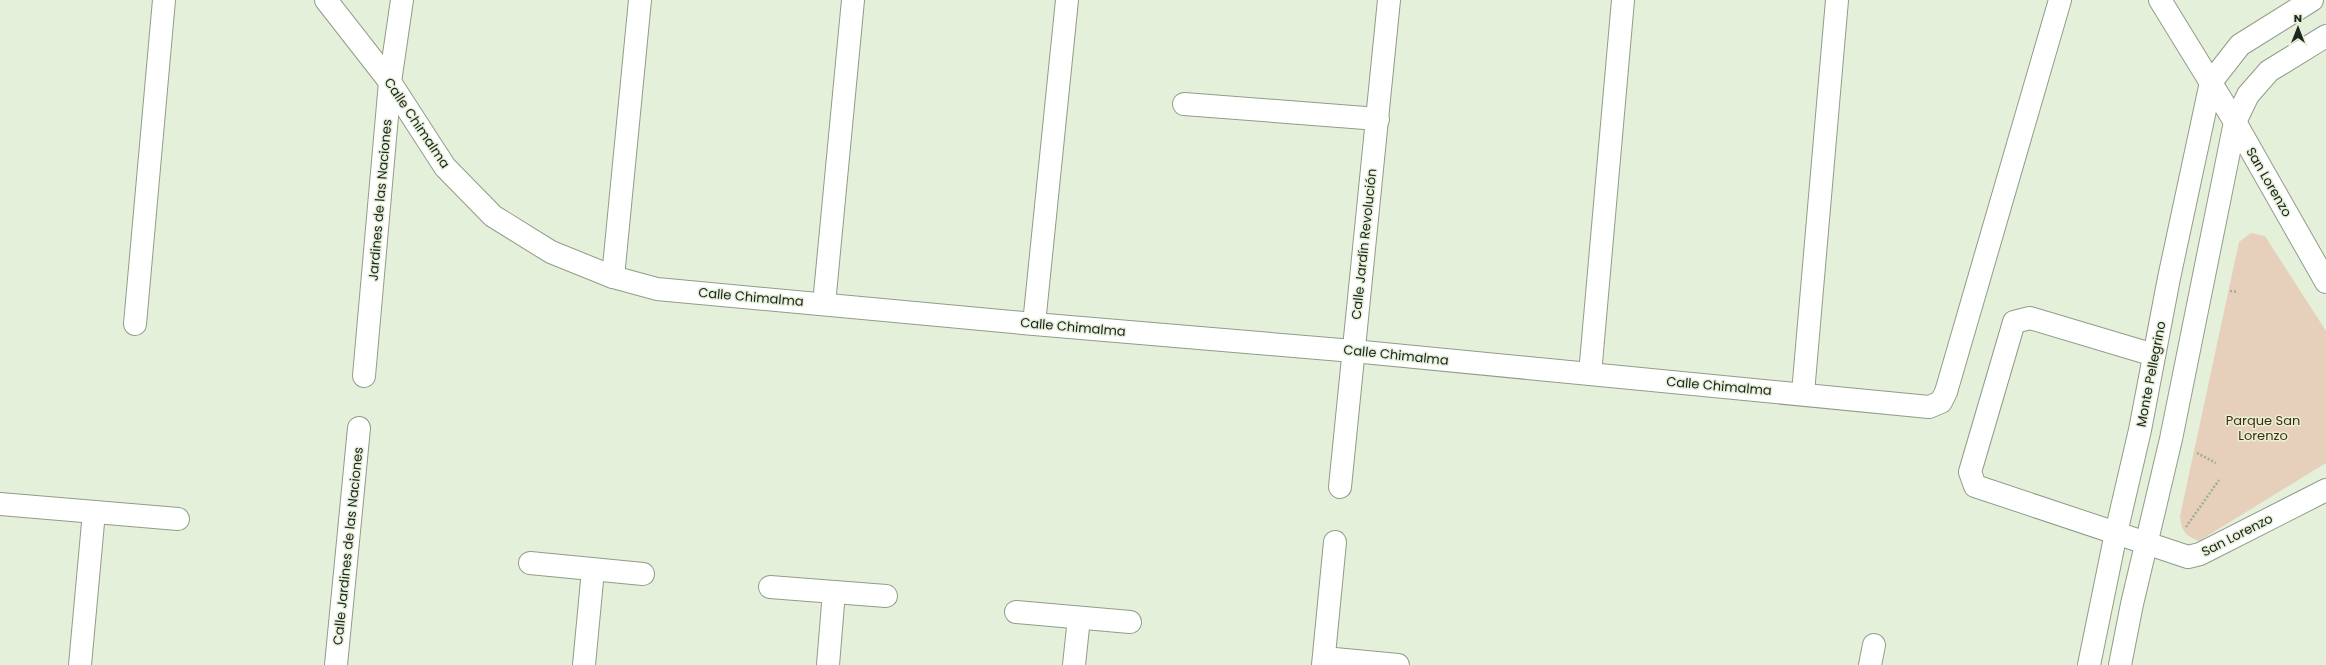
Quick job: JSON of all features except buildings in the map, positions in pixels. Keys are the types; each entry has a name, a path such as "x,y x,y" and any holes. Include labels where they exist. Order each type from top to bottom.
{"street":[{"path":"135,324 164,0"},
{"name":"Calle Chimalma","path":"326,0 390,82 445,167 493,216 551,252 613,277 657,289 1034,324 1353,351 1803,393 1928,407 1942,402 2060,0"},
{"name":"Jardines de las Naciones","path":"364,376 390,82 402,0"},
{"path":"613,277 640,0"},
{"path":"824,304 853,0"},
{"path":"1034,324 1067,0"},
{"name":"Calle Jardín Revolución","path":"1340,487 1389,0"},
{"path":"1590,374 1623,0"},
{"path":"1803,393 1837,0"},
{"name":"San Lorenzo","path":"2160,0 2235,122 2326,282"},
{"path":"2211,82 2240,44 2312,0"},
{"path":"2120,665 2146,542 2171,439 2235,122 2248,95 2269,71 2326,36"},
{"name":"Monte Pellegrino","path":"2089,665 2116,533 2140,430 2211,82"},
{"path":"1184,104 1378,119"},
{"name":"San Lorenzo","path":"2154,356 2030,318 2014,322 1970,472 1975,486 2188,557 2200,554 2326,490"},
{"name":"Calle Jardines de las Naciones","path":"336,665 359,428"},
{"path":"0,504 178,520"},
{"path":"80,665 94,512"},
{"path":"1335,542 1323,662 1398,665"},
{"path":"530,563 643,574"},
{"path":"584,665 593,570"},
{"path":"770,587 886,596"},
{"path":"828,665 834,592"},
{"path":"1016,612 1130,622"},
{"path":"1074,665 1079,618"}],"green space":[{"name":"Parque San Lorenzo","path":"2251,233 2265,236 2326,331 2326,463 2199,541 2187,535 2181,525 2180,516 2239,242"}]}
